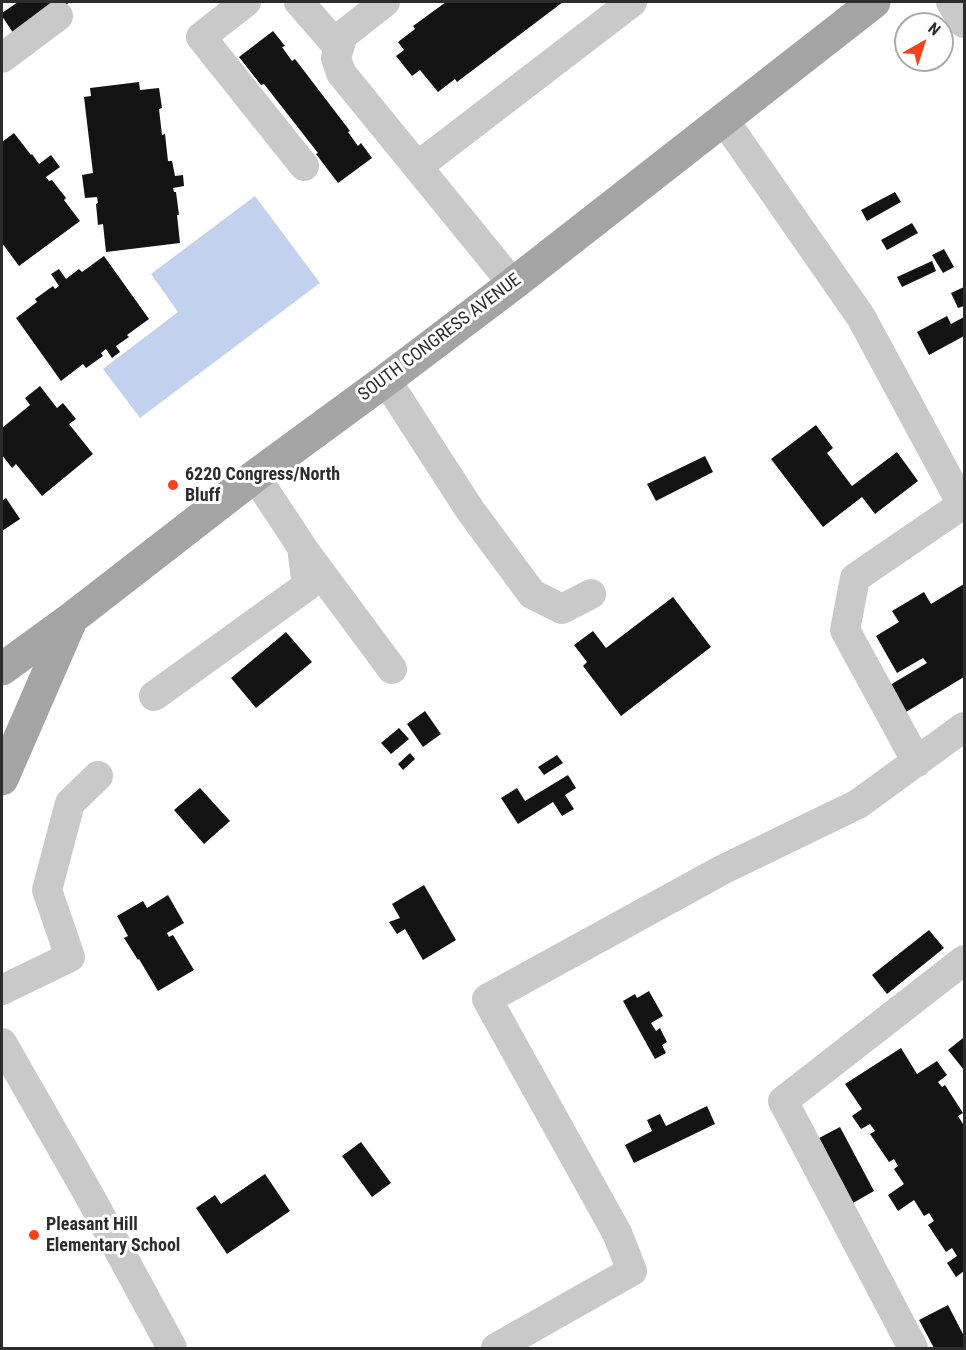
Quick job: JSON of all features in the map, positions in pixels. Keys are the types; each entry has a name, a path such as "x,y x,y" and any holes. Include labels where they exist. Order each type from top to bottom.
{"main road":[{"name":"SOUTH CONGRESS AVENUE","path":"2,669 72,618 255,476 513,284 874,2"},
{"path":"2,779 72,618"}],"street":[{"path":"246,2 201,38 304,166"},
{"path":"299,2 339,48"},
{"path":"385,2 343,35 336,58 341,73 513,284"},
{"path":"418,166 632,2"},
{"path":"951,2 964,23"},
{"path":"2,58 58,16"},
{"path":"724,120 861,317 964,506 855,578 845,630 916,762"},
{"path":"386,380 470,510 532,594 562,609 591,594"},
{"path":"255,476 302,547 392,669"},
{"path":"154,696 307,586 302,547"},
{"path":"496,1348 632,1271 617,1233 487,999 722,870 858,804 964,727"},
{"path":"2,990 70,957 47,890 70,803 98,776"},
{"path":"913,1348 783,1101 964,960"},
{"path":"2,1043 89,1195 172,1348"}],"water":[{"path":"255,196 320,283 140,418 103,369 178,312 151,274"}],"building":[{"path":"18,2 70,2 17,39 2,13"},
{"path":"446,2 563,2 457,82 455,79 438,92 420,70 412,76 396,56 404,50 398,42 415,29 413,26"},
{"path":"273,31 285,46 282,47 292,61 295,59 350,131 348,132 358,146 361,143 372,158 338,183 316,154 318,153 264,84 261,85 239,57"},
{"path":"139,82 140,90 159,88 162,135 165,134 168,161 172,161 175,176 183,175 184,186 173,188 176,192 179,215 177,215 180,243 106,252 103,224 98,225 97,197 85,198 82,175 93,173 84,97 91,96 90,88"},
{"path":"14,133 39,164 51,155 60,167 46,177 49,181 52,180 66,198 64,200 80,221 19,266 2,243 2,142"},
{"path":"895,192 901,202 867,221 861,210"},
{"path":"912,223 918,233 887,250 881,240"},
{"path":"944,249 954,267 943,273 932,255"},
{"path":"104,256 149,319 116,346 120,352 112,358 106,349 101,353 103,356 86,368 83,364 61,381 16,318 37,302 35,299 53,286 55,289 59,286 51,274 59,269 66,279 79,269 82,272"},
{"path":"932,261 936,271 902,287 897,277"},
{"path":"964,287 964,306 958,308 951,293"},
{"path":"947,316 951,324 964,317 964,336 929,355 917,332"},
{"path":"40,386 57,408 63,403 76,419 69,424 93,454 42,496 16,464 12,468 2,455 2,428 30,405 25,398"},
{"path":"816,425 833,448 827,453 852,486 897,452 918,481 875,514 862,497 823,527 771,459"},
{"path":"705,456 713,472 656,501 647,484"},
{"path":"6,498 20,519 2,531 2,501"},
{"path":"964,584 964,677 906,712 890,685 927,663 923,658 897,673 876,636 899,622 892,611 924,592 931,604"},
{"path":"673,597 711,647 621,716 583,666 587,662 574,645 593,631 606,648"},
{"path":"286,632 312,662 256,708 231,678"},
{"path":"425,711 441,734 423,747 407,724"},
{"path":"399,728 409,739 391,754 381,743"},
{"path":"410,753 415,759 403,770 398,764"},
{"path":"557,755 563,763 544,775 538,767"},
{"path":"568,775 576,788 565,795 574,809 562,816 553,802 518,824 501,798 517,788 525,801"},
{"path":"200,788 230,821 204,844 174,810"},
{"path":"424,885 456,940 423,960 405,929 397,934 389,922 400,918 392,904"},
{"path":"168,895 184,923 167,933 169,937 173,935 194,970 158,991 124,938 128,936 117,916 143,901 147,908"},
{"path":"929,930 944,948 887,994 872,975"},
{"path":"649,991 663,1016 651,1023 656,1031 660,1028 667,1042 662,1045 666,1053 655,1059 623,1001 635,994 637,998"},
{"path":"963,1038 964,1040 964,1070 948,1050"},
{"path":"901,1048 917,1074 937,1061 947,1075 938,1082 942,1087 945,1085 963,1113 958,1116 964,1123 964,1271 956,1277 947,1263 957,1256 952,1248 946,1252 928,1225 934,1221 929,1213 924,1216 914,1200 898,1211 888,1195 904,1184 894,1169 898,1166 894,1159 889,1162 870,1134 875,1131 870,1124 861,1129 852,1116 862,1109 845,1084"},
{"path":"707,1106 715,1124 634,1163 625,1145 652,1131 647,1120 660,1114 666,1126"},
{"path":"840,1127 874,1191 853,1203 819,1138"},
{"path":"361,1142 391,1183 372,1197 342,1156"},
{"path":"265,1174 290,1211 227,1254 196,1208 215,1195 221,1204"},
{"path":"948,1305 964,1336 964,1348 934,1348 919,1320"}],"place":[{"name":"6220 Congress/North Bluff","path":"173,485"},
{"name":"Pleasant Hill Elementary School","path":"34,1235"}]}
